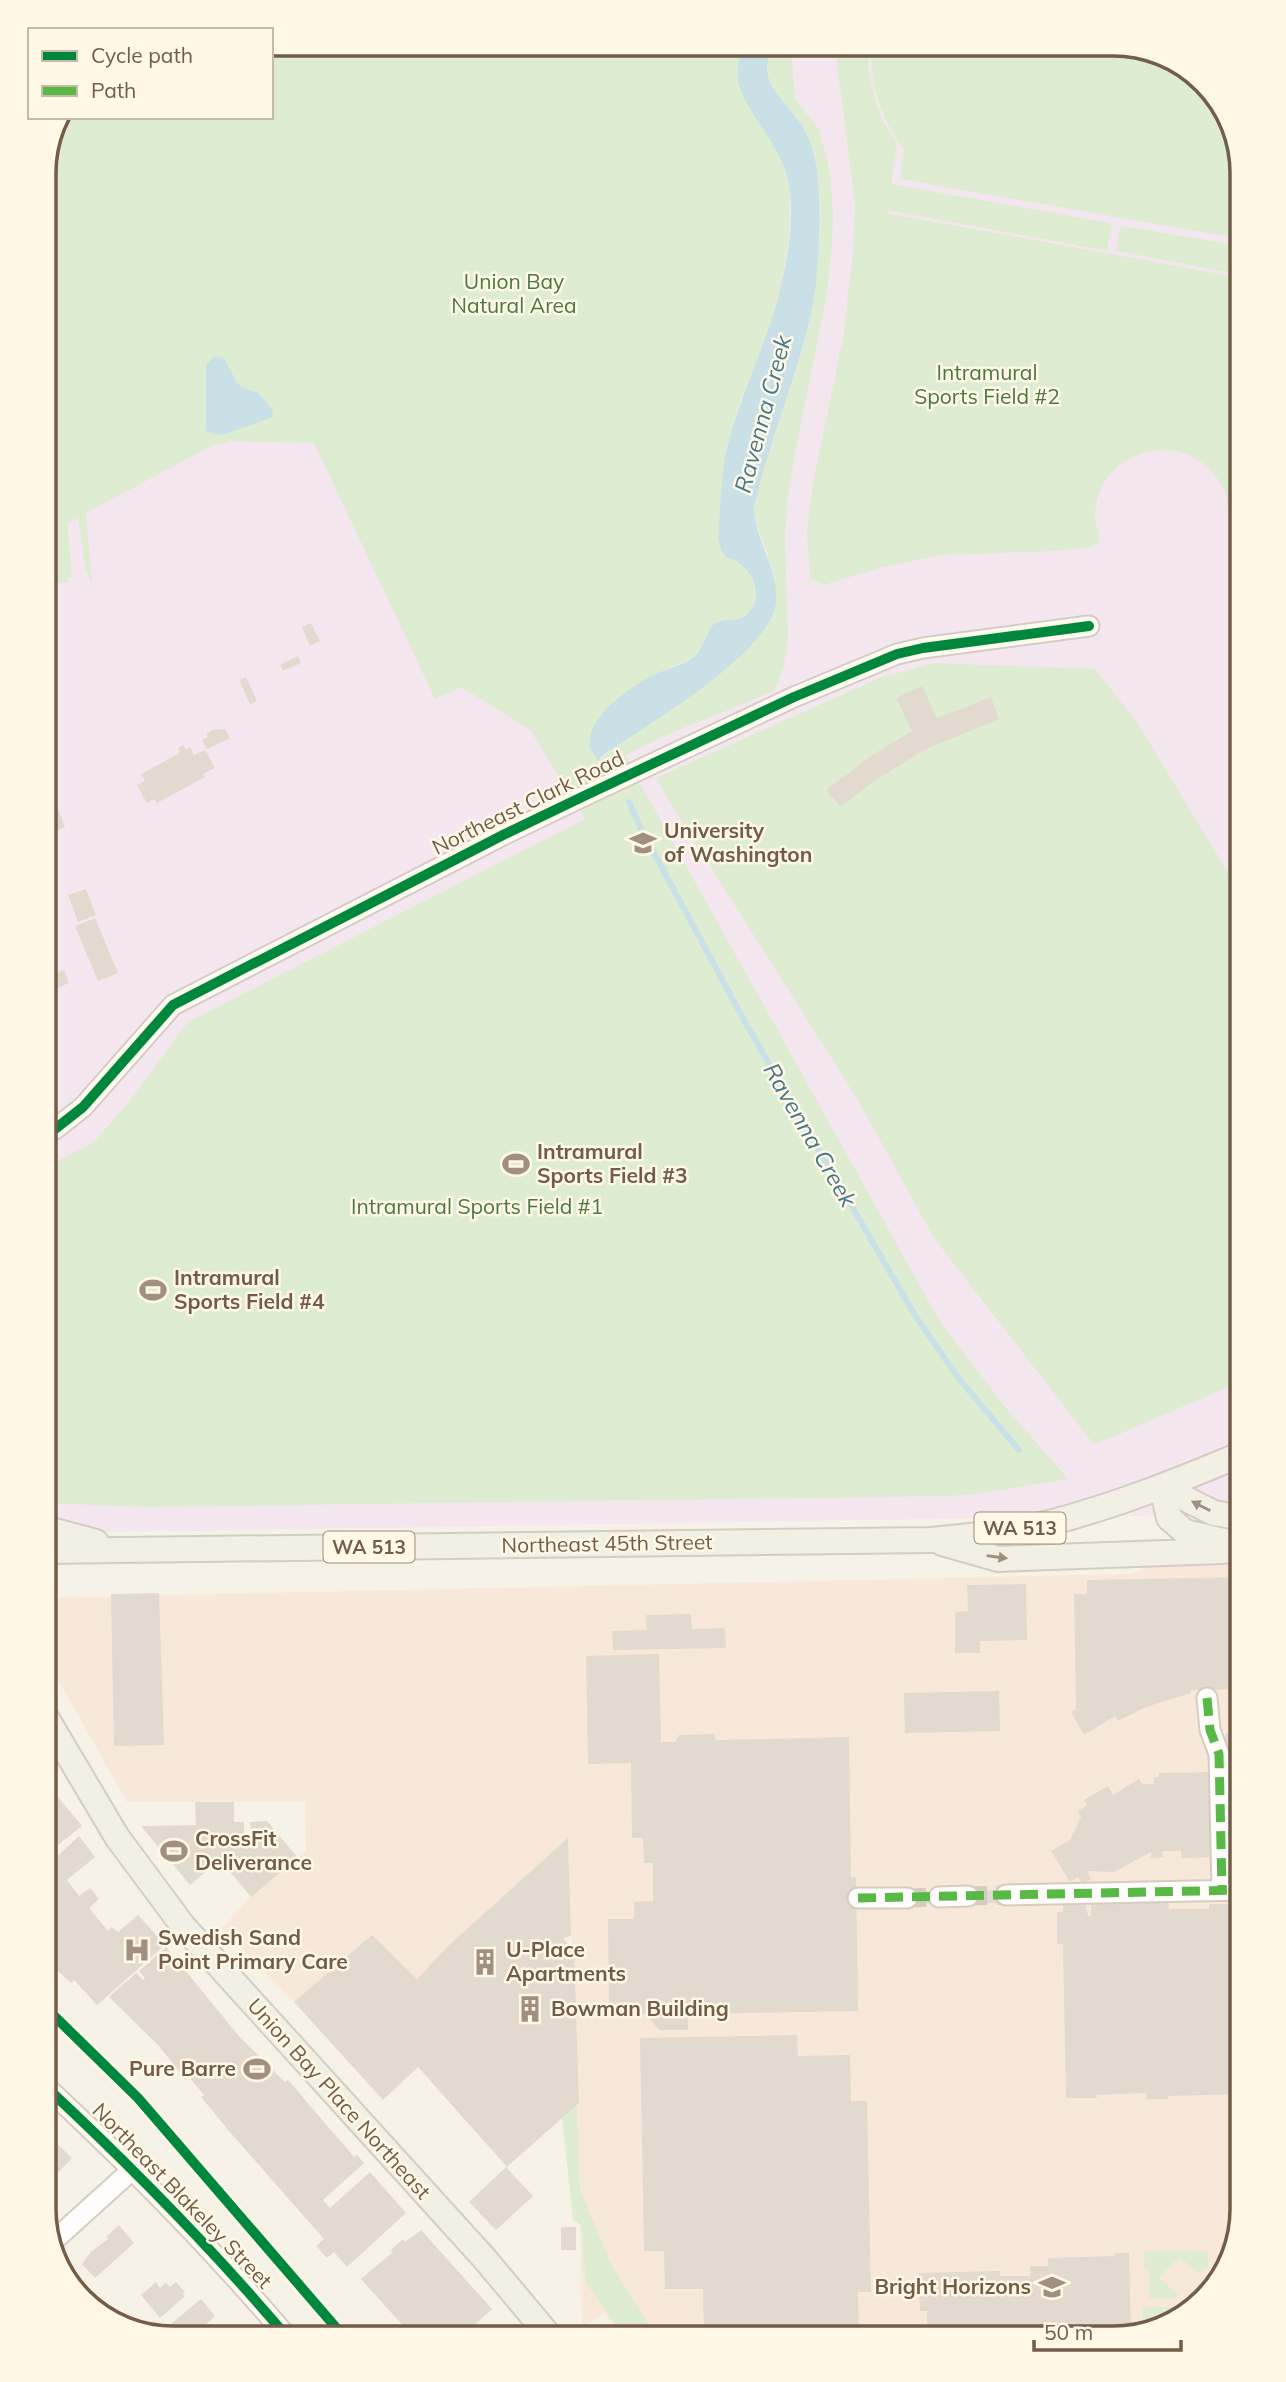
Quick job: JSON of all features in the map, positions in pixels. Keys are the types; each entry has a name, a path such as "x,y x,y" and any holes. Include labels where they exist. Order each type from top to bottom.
{"main road":[{"name":"WA 513","path":"1162,1487 1230,1459"},
{"path":"1162,1487 1214,1513 1230,1516"},
{"path":"1162,1487 1170,1518 1185,1532 1230,1544"},
{"name":"Northeast 45th Street","path":"56,1551 931,1540 990,1534 1049,1523 1162,1487"},
{"path":"56,1531 124,1549"},
{"path":"931,1540 998,1559 1230,1549"},
{"name":"Union Bay Place Northeast","path":"56,1734 117,1837 183,1926 484,2258 541,2326"}],"street":[{"name":"Northeast Clark Road","path":"56,1128 83,1107 173,1005 582,797 794,697 897,654 923,648 1088,626"},
{"path":"1207,1698 1210,1730 1219,1755 1222,1890"},
{"path":"1006,1895 1230,1890"},
{"path":"939,1897 968,1896"},
{"path":"858,1898 907,1898"},
{"name":"Northeast Blakeley Street","path":"56,2096 133,2169 243,2285 278,2326"},
{"path":"59,2236 133,2169"}],"shaded area":[{"name":"University of Washington","path":"273,56 1120,56 1150,62 1178,76 1201,96 1221,128 1228,150 1230,173 1230,1514 109,1532 56,1530 56,166 60,143 69,119 273,119"},
{"path":"1230,1558 1230,2209 1224,2246 1218,2261 1196,2292 1158,2317 1136,2324 615,2326 604,2313 582,2326 568,1839 449,1945 417,1979 372,1935 294,2002 222,1928 251,1897 306,1851 305,1801 127,1802 56,1676 56,1598 1131,1574 1164,1560"}],"green space":[{"path":"273,56 740,56 737,72 748,103 773,143 784,167 790,193 789,238 781,286 764,346 741,400 726,449 719,543 750,575 755,591 754,601 746,615 722,622 710,629 707,639 694,657 656,674 598,761 772,616 774,580 755,522 754,507 811,314 819,241 816,163 805,131 775,90 767,69 770,56 792,56 795,99 819,129 830,172 833,214 826,299 787,502 785,539 788,638 784,664 775,690 625,756 939,1320 1001,1402 1068,1479 950,1496 151,1507 56,1503 56,1162 94,1142 128,1103 188,1022 585,819 530,730 461,687 435,699 314,443 217,443 86,513 92,584 85,567 78,518 67,523 72,577 68,577 69,582 56,584 56,166 60,143 69,119 273,119"},
{"name":"Intramural Sports Field #2","path":"837,56 868,56 873,92 882,119 897,144 891,184 1111,223 1112,226 1107,251 887,210 887,213 1230,276 1230,517 1224,490 1210,470 1192,457 1171,451 1150,451 1130,458 1113,471 1101,490 1095,514 1100,541 1092,547 941,555 882,567 824,585 810,579 807,533 809,511 844,332 853,249 855,207"},
{"path":"1120,56 1136,58 1165,68 1201,96 1221,128 1228,150 1230,173 1230,237 900,179 904,150 878,100 871,58"},
{"path":"1120,227 1230,244 1230,273 1116,251"},
{"path":"934,663 1095,669 1135,719 1230,875 1230,1386 1094,1445 934,1238 856,1097 656,778 879,678"},
{"path":"577,2103 580,2190 612,2266 650,2326 616,2326 586,2283 581,2225 573,2220 562,2117"},
{"path":"1144,2251 1208,2251 1208,2267 1197,2273 1179,2257 1159,2278 1178,2294 1176,2298 1149,2298 1149,2270 1145,2269"},
{"path":"1206,2279 1185,2302 1191,2292"},
{"path":"1143,2307 1173,2307 1158,2317 1143,2322"}],"water":[{"name":"Ravenna Creek","path":"740,56 770,56 767,69 769,80 805,131 814,155 819,188 818,256 811,314 754,507 757,530 773,575 776,601 769,621 753,643 731,665 598,761 589,746 591,733 610,705 648,678 691,659 714,624 746,615 756,596 755,587 747,571 726,557 720,547 722,479 733,427 776,307 789,243 791,198 780,159 741,91 738,67"},
{"path":"214,356 224,358 237,383 258,393 273,410 273,417 223,435 206,430 206,365"}],"building":[{"path":"311,623 320,641 310,646 302,627"},
{"path":"298,656 301,663 283,671 280,665"},
{"path":"246,677 257,701 250,704 239,680"},
{"path":"922,686 937,718 991,697 999,719 926,749 874,781 841,807 826,790 874,754 912,731 896,698"},
{"path":"225,729 230,738 207,749 202,740 208,737 206,734 212,730"},
{"path":"183,745 186,750 190,747 194,755 205,750 215,768 203,774 205,777 157,803 154,799 147,803 137,785 145,781 141,774 180,753 178,748"},
{"path":"56,804 65,827 56,831"},
{"path":"86,889 96,915 78,922 68,895"},
{"path":"95,918 118,973 98,981 75,926"},
{"path":"64,970 69,983 56,988 56,973"},
{"path":"1230,1577 1230,1689 1191,1690 1191,1693 1146,1707 1118,1721 1115,1716 1084,1735 1071,1712 1076,1709 1074,1594 1087,1594 1087,1580"},
{"path":"1026,1584 1027,1640 980,1641 980,1653 955,1653 955,1612 968,1611 967,1585"},
{"path":"159,1593 164,1745 114,1746 111,1594"},
{"path":"691,1614 692,1629 725,1628 726,1648 613,1650 612,1631 647,1630 646,1615"},
{"path":"659,1654 661,1742 675,1742 679,1735 715,1734 715,1740 849,1737 851,1877 856,1877 858,2011 688,2014 688,2030 659,2030 646,2014 609,2015 608,1919 634,1919 634,1902 653,1901 653,1863 644,1863 643,1838 632,1838 631,1763 588,1764 586,1656"},
{"path":"999,1691 1000,1731 905,1733 904,1693"},
{"path":"1230,1730 1230,1748 1226,1745 1225,1736"},
{"path":"1212,1772 1218,1857 1181,1858 1181,1851 1162,1851 1163,1857 1151,1858 1151,1852 1114,1872 1087,1871 1091,1879 1082,1884 1078,1877 1070,1882 1051,1851 1070,1840 1081,1817 1078,1811 1087,1805 1084,1800 1108,1786 1113,1795 1139,1779 1142,1784 1154,1784 1154,1777 1159,1777 1159,1773"},
{"path":"56,1795 82,1826 56,1846"},
{"path":"195,1802 234,1802 234,1822 244,1822 244,1836 251,1836 250,1822 267,1821 298,1858 251,1897 220,1860 190,1885 141,1826 196,1825"},
{"path":"79,1836 95,1857 67,1880 79,1896 90,1888 99,1899 89,1908 108,1931 112,1927 118,1932 138,1915 165,1945 97,2005 74,1980 71,1983 56,1969 56,1858"},
{"path":"568,1838 571,1936 563,1938 574,1951 579,2103 507,2167 418,2067 383,2100 294,2002 372,1935 417,1979 449,1945"},
{"path":"1000,1890 1000,1903 968,1903 968,1891"},
{"path":"939,1891 939,1903 907,1904 906,1892"},
{"path":"1168,1897 1169,1909 1209,1909 1209,1904 1230,1904 1230,2094 1168,2096 1168,2099 1146,2099 1146,2093 1066,2098 1063,1944 1057,1944 1057,1912 1063,1912 1063,1905 1086,1905 1088,1916 1091,1916 1091,1903 1133,1902 1133,1898"},
{"path":"166,1947 238,2035 285,2082 288,2080 354,2157 357,2155 364,2163 323,2200 330,2208 370,2172 406,2213 347,2267 334,2252 327,2258 316,2246 324,2239 229,2131 201,2097 204,2095 189,2077 186,2080 158,2045 109,1997 136,1973 143,1980 145,1978 139,1971"},
{"path":"797,2035 798,2056 850,2055 851,2101 867,2101 871,2292 858,2292 859,2326 704,2326 703,2289 665,2289 664,2251 644,2251 640,2038"},
{"path":"56,2143 72,2158 56,2175"},
{"path":"506,2167 533,2196 496,2230 469,2202"},
{"path":"119,2225 134,2243 95,2278 82,2264"},
{"path":"561,2227 576,2227 576,2250 561,2250"},
{"path":"421,2230 492,2309 473,2326 403,2326 361,2279 393,2252 391,2250 403,2239 405,2242"},
{"path":"1115,2253 1129,2253 1131,2324 927,2326 927,2311 920,2311 919,2273 1000,2271 1000,2276 1030,2276 1030,2266 1048,2266 1048,2258 1115,2256"},
{"path":"156,2282 160,2288 166,2283 170,2287 176,2282 185,2292 185,2296 160,2318 141,2295"},
{"path":"201,2299 215,2316 205,2326 171,2324"}],"waterway":[{"name":"Ravenna Creek","path":"629,802 745,1022 916,1317 960,1380 1019,1450"}],"tunnel":[{"path":"968,1896 1006,1895"},
{"path":"907,1898 939,1897"}],"marked path":[{"path":"1207,1698 1210,1730 1219,1754 1222,1890"},
{"path":"858,1898 1230,1890"}],"cycle path":[{"path":"56,1128 83,1107 173,1005 503,835 794,697 897,654 923,648 1089,626"},
{"path":"56,2018 138,2098 335,2326"},
{"path":"56,2096 170,2208 277,2326"}],"place":[{"name":"University of Washington","path":"643,843"},
{"name":"Intramural Sports Field #3","path":"516,1164"},
{"name":"Intramural Sports Field #4","path":"153,1290"},
{"name":"CrossFit Deliverance","path":"174,1851"},
{"name":"Swedish Sand Point Primary Care","path":"137,1950"},
{"name":"U-Place Apartments","path":"485,1962"},
{"name":"Bowman Building","path":"530,2009"},
{"name":"Pure Barre","path":"257,2069"},
{"name":"Bright Horizons","path":"1052,2287"}],"park label":[{"name":"Union Bay Natural Area","path":"514,294"},
{"name":"Intramural Sports Field #1","path":"477,1207"}]}
